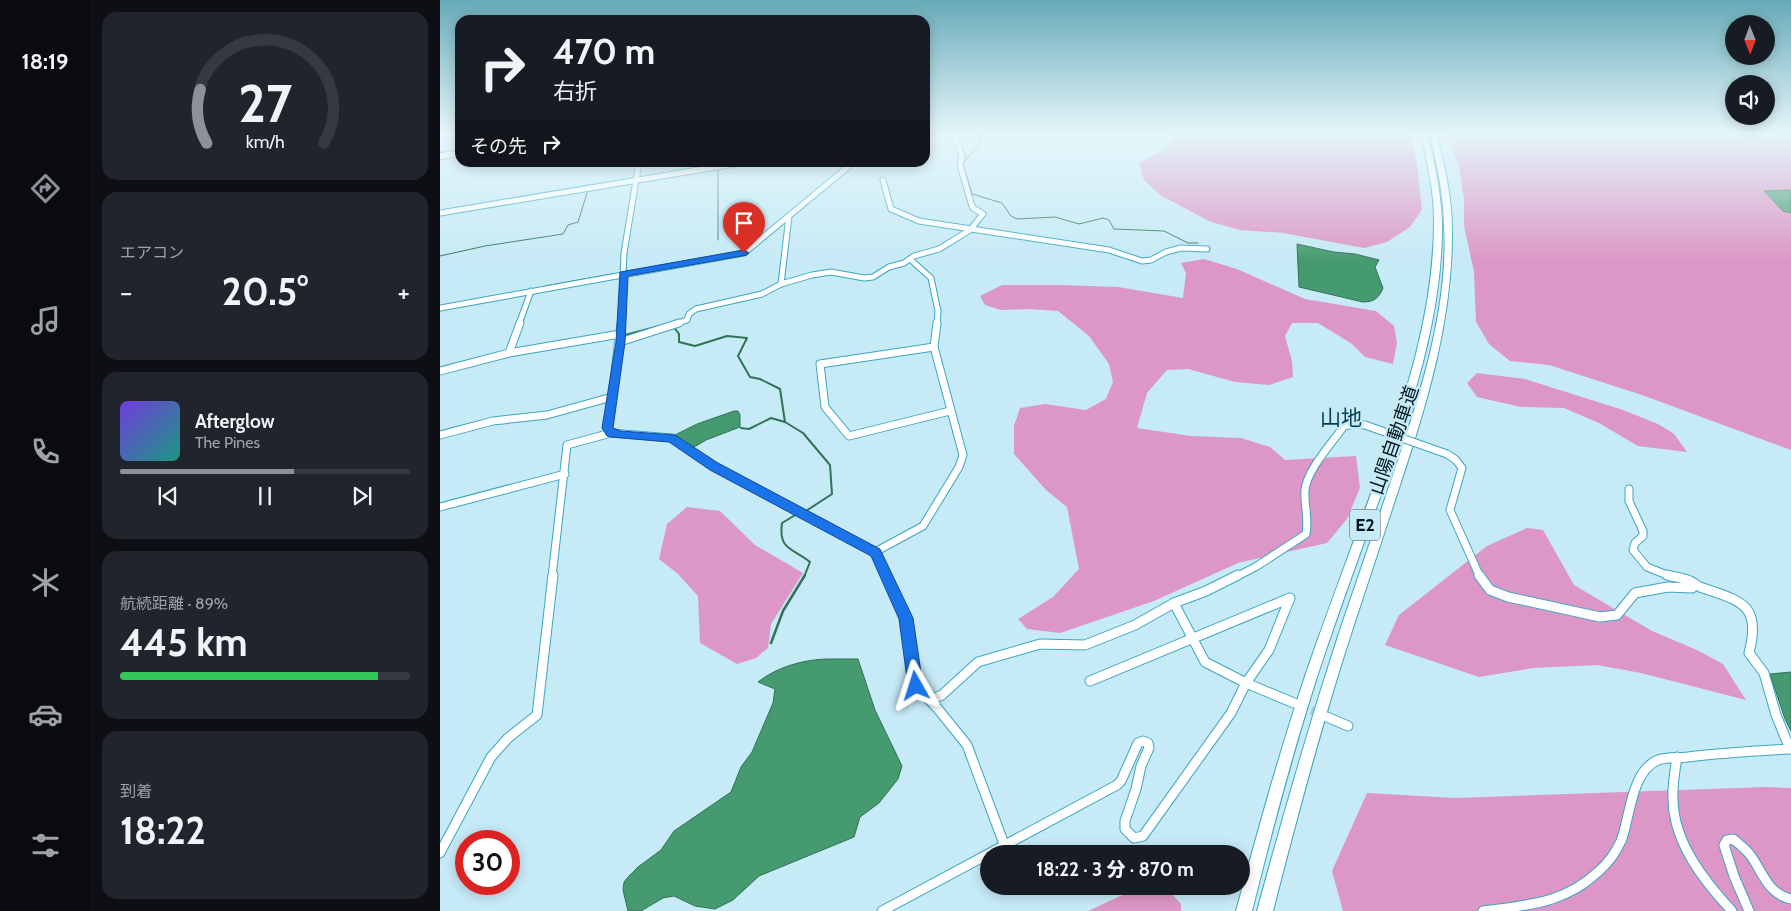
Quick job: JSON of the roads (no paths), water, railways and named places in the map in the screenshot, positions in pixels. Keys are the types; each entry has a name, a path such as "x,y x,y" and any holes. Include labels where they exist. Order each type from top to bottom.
{"highway":[{"name":"山陽自動車道","path":"1244,911 1276,789 1312,672 1406,408 1425,342 1435,282 1438,248 1436,199 1432,176"},
{"name":"山陽自動車道","path":"1265,911 1294,801 1330,679 1419,413 1436,345 1447,284 1449,249 1448,208 1442,176"}],"street":[{"path":"611,433 608,428 620,342 628,224 633,207 637,176"},
{"path":"440,213 664,176"},
{"path":"440,308 744,253 838,176"},
{"path":"620,342 687,320 689,314 696,308 762,294 781,284 812,274 831,272 868,278 914,256 939,249 970,230 983,214 974,208 971,203 963,176"},
{"path":"883,180 891,209 919,221 1110,250 1138,261 1151,260 1166,252 1181,248 1207,249"},
{"path":"781,284 790,216"},
{"path":"875,552 923,526 959,467 963,455 934,347 938,311 931,278 910,259"},
{"path":"509,353 530,291"},
{"path":"440,371 509,353 620,334"},
{"path":"934,347 901,350 851,362 820,364 825,407 848,436 950,411"},
{"path":"440,435 493,421 547,415 612,397"},
{"path":"930,700 942,695 978,662 1040,644 1085,645 1135,625 1174,603 1206,591 1257,566 1306,534 1309,524 1306,504 1306,483 1344,426 1354,424 1365,425 1447,454 1456,460 1462,468 1450,510 1452,520 1476,572 1490,590 1508,597 1600,617 1617,615 1635,593 1668,587 1692,588 1695,585"},
{"path":"440,853 491,757 508,738 537,715 567,445 611,433 672,438 714,466 875,552 906,618 916,686 967,745 1004,844"},
{"path":"440,507 565,474"},
{"path":"1483,911 1525,907 1557,897 1578,887 1599,870 1616,851 1623,836 1636,786 1646,767 1658,760 1790,749 1776,715 1764,673 1749,653 1754,627 1749,614 1740,601 1715,590 1695,585 1691,580 1675,579 1642,564 1633,550 1635,543 1643,536 1643,531 1629,501 1629,489"},
{"path":"882,911 1117,785 1122,781 1138,743 1143,741 1148,743 1149,748 1141,766 1125,829 1134,838 1143,836 1231,713 1246,683 1270,650 1290,598 1090,681"},
{"path":"1174,603 1205,662 1246,683 1294,703"},
{"path":"1327,717 1348,726"},
{"path":"1677,757 1673,807 1678,829 1698,872 1732,911"},
{"path":"1749,911 1724,846 1727,840 1733,840 1740,844 1772,888 1788,899 1791,899"}],"waterway":[{"path":"718,176 718,240"},
{"path":"966,176 972,194 1002,203 1011,216 1017,219 1055,217 1079,224 1103,218 1109,220 1114,229 1164,231 1188,243 1198,243"},
{"path":"440,256 485,246 563,234 568,225 578,222 588,190"},
{"path":"545,286 612,274"},
{"path":"625,335 667,324"},
{"path":"673,326 679,334 679,342 695,346 727,336 747,338 738,356 750,377 760,379 780,389 785,422"},
{"path":"741,428 749,429 771,418 785,422"},
{"path":"785,422 803,433 830,465 832,494 806,511"},
{"path":"797,514 782,523 781,532 785,544 810,562 804,576"},
{"path":"771,643 783,611 804,576"}],"tunnel":[{"path":"1299,705 1321,714"}],"district":[{"name":"山地","path":"1341,417"}]}
